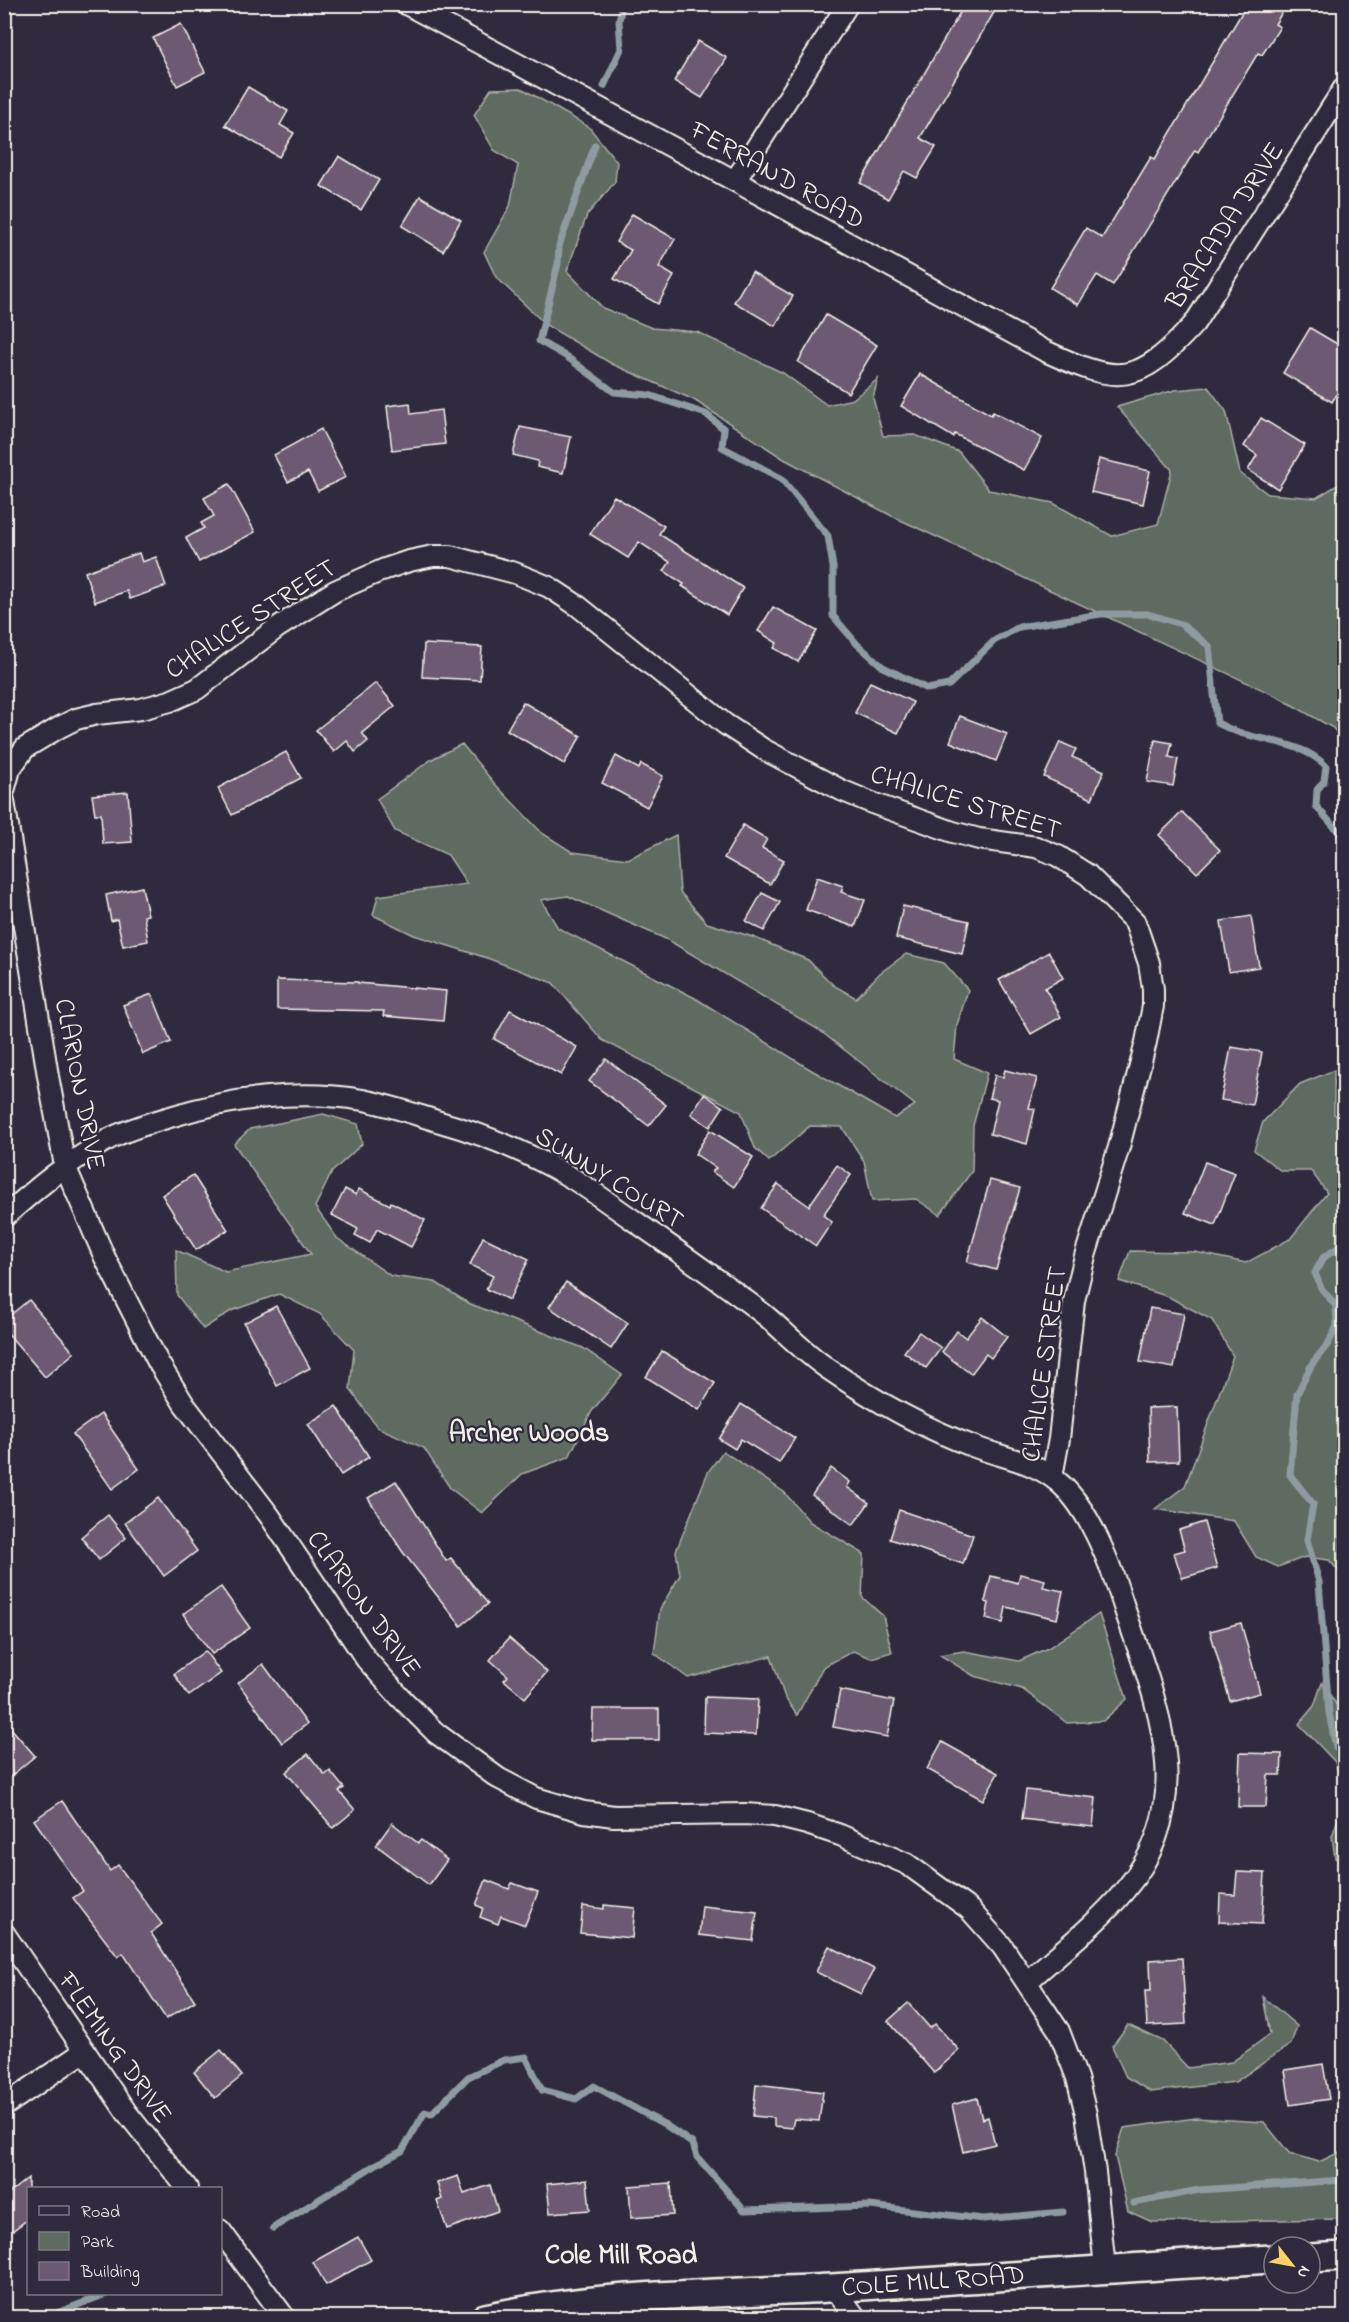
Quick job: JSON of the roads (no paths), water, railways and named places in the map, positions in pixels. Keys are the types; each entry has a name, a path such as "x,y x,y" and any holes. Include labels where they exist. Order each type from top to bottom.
{"street":[{"name":"FERRAND ROAD","path":"406,4 1045,351 1080,367 1104,373 1130,374"},
{"path":"735,181 848,4"},
{"name":"BRACADA DRIVE","path":"1130,374 1150,366 1167,353 1194,324 1344,88"},
{"name":"CHALICE STREET","path":"4,791 10,769 25,748 60,727 76,719 97,714 141,709 170,701 217,675 278,627 335,591 409,561 433,556 450,556 515,573 549,587 578,606 725,724 764,749 841,790 872,803 979,839 1036,847 1058,856 1088,875 1135,922 1149,963 1153,1006 1119,1147 1085,1256 1074,1301 1059,1439 1052,1477 1080,1506 1116,1582 1158,1706 1166,1745 1166,1800 1161,1824 1146,1859 1127,1888 1096,1920 1028,1981"},
{"name":"CLARION DRIVE","path":"4,801 48,1076 65,1166 133,1316 184,1404 269,1515 366,1659 436,1733 498,1778 536,1798 584,1812 614,1816 746,1814 775,1816 840,1835 889,1855 928,1878 969,1909 1002,1946 1028,1981 1059,2031 1077,2078 1086,2114 1095,2172 1105,2268"},
{"name":"SUNNY COURT","path":"4,1218 65,1166 114,1137 149,1124 219,1104 251,1099 285,1096 357,1099 454,1126 524,1152 572,1178 700,1266 767,1317 820,1363 856,1388 906,1416 975,1447 1030,1464 1052,1477"},
{"name":"FLEMING DRIVE","path":"4,1933 127,2113 186,2187"},
{"path":"4,2106 85,2051"},
{"path":"222,2233 285,2318"},
{"path":"1322,2257 1344,2256"},
{"name":"COLE MILL ROAD","path":"484,2318 597,2300 834,2288 1105,2268 1262,2260"},
{"path":"834,2288 856,2318"}],"waterway":[{"path":"604,86 621,49 619,21 622,4"},
{"path":"595,145 559,246 558,264 539,341 567,357 614,392 649,395 706,414 724,429 722,447 781,478 828,536 833,567 833,616 857,644 883,667 927,689 949,685 994,641 1019,627 1101,614 1148,614 1181,624 1209,646 1217,723 1241,733 1298,748 1326,766 1324,781 1317,790 1316,806 1344,838"},
{"path":"1344,1246 1342,1245 1323,1258 1315,1273 1321,1288 1336,1306 1337,1326 1328,1344 1312,1364 1297,1394 1290,1475 1313,1504 1307,1540 1319,1582 1329,1713 1336,1748 1344,1752"},
{"path":"273,2228 375,2165 402,2151 425,2112 431,2114 468,2077 504,2060 526,2057 542,2090 576,2099 594,2086 664,2124 693,2144 697,2157 744,2210 870,2206 983,2219 1063,2212"},
{"path":"1134,2203 1199,2190 1344,2180"},
{"path":"44,2318 103,2295"}],"district":[{"name":"Archer Woods","path":"529,1431"},
{"name":"Cole Mill Road","path":"621,2253"}]}
